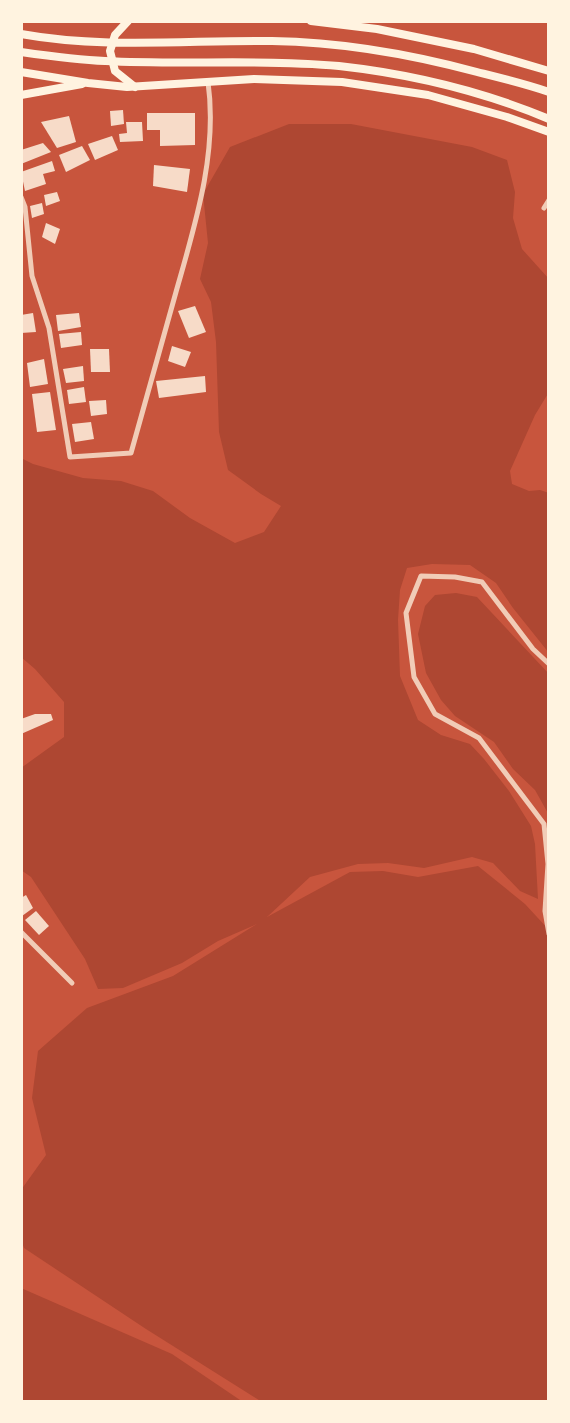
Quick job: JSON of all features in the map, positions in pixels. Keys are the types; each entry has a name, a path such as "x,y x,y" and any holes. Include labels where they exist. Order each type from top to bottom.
{"main road":[{"path":"128,21 115,35 110,51 115,71 135,87"},
{"path":"311,21 377,29 474,49 549,71"},
{"path":"21,34 65,40 144,43 274,41 352,46 438,61 549,92"},
{"path":"21,52 105,61 264,62 349,68 434,81 480,93 549,119"},
{"path":"21,72 88,83 135,87 254,79 329,82 428,95 549,132"},
{"path":"21,95 88,83"}],"street":[{"path":"21,197 25,207 32,276 49,328 71,457 131,453 192,234 209,157 208,81"},
{"path":"544,208 549,200"},
{"path":"549,664 533,649 482,582 454,577 421,576 407,614 414,677 435,714 479,738 544,824 548,864 545,911 549,934"},
{"path":"21,932 72,983"}],"shaded area":[{"path":"289,124 351,124 472,147 507,160 515,192 513,218 522,249 549,279 549,392 535,415 510,471 512,484 529,491 549,493 549,653 496,583 470,565 432,564 407,568 400,590 398,620 400,676 418,720 441,735 470,744 509,791 531,826 535,844 538,899 520,891 493,863 472,857 424,868 388,863 358,864 310,877 267,917 350,872 383,871 418,877 478,866 525,904 549,930 549,1402 262,1402 24,1248 21,1239 21,1190 46,1155 32,1098 38,1051 87,1008 173,976 257,924 218,941 182,963 123,988 98,989 85,959 31,877 21,870 21,768 64,737 64,702 21,657 21,458 83,478 121,481 153,491 190,518 235,543 264,532 281,506 228,470 219,432 216,342 211,302 200,279 208,243 203,194 230,147"},
{"path":"456,593 477,597 549,674 549,815 535,790 513,769 494,742 455,716 441,700 426,673 418,634 425,606 435,595"},
{"path":"21,1288 172,1354 243,1402 21,1402"}],"building":[{"path":"123,110 124,124 111,126 110,111"},
{"path":"147,113 195,113 195,145 160,146 160,130 147,130"},
{"path":"69,116 76,142 57,148 41,122"},
{"path":"126,122 142,122 143,141 120,142 119,134 127,133"},
{"path":"112,136 118,150 95,160 88,144"},
{"path":"43,143 51,152 21,164 21,150"},
{"path":"82,146 90,160 66,172 59,155"},
{"path":"52,161 55,171 43,174 46,184 25,191 21,172"},
{"path":"154,165 190,169 187,192 153,186"},
{"path":"57,192 60,201 46,206 44,195"},
{"path":"42,203 44,214 32,218 30,206"},
{"path":"46,223 60,229 55,244 42,237"},
{"path":"195,306 206,332 189,338 178,311"},
{"path":"33,313 36,332 21,333 21,315"},
{"path":"79,313 81,327 58,331 56,315"},
{"path":"81,332 82,345 61,348 59,334"},
{"path":"172,346 191,352 185,367 168,361"},
{"path":"90,349 109,349 110,372 91,372"},
{"path":"44,359 48,384 30,387 27,363"},
{"path":"83,366 84,381 66,383 63,369"},
{"path":"205,376 206,392 159,398 156,381"},
{"path":"84,387 86,402 69,404 67,390"},
{"path":"50,392 56,430 37,432 32,394"},
{"path":"106,400 107,414 91,416 89,401"},
{"path":"91,422 94,439 75,442 72,424"},
{"path":"35,714 51,714 53,720 21,734 21,719"},
{"path":"26,895 33,908 22,916 21,898"},
{"path":"36,911 49,926 39,935 25,920"}]}
